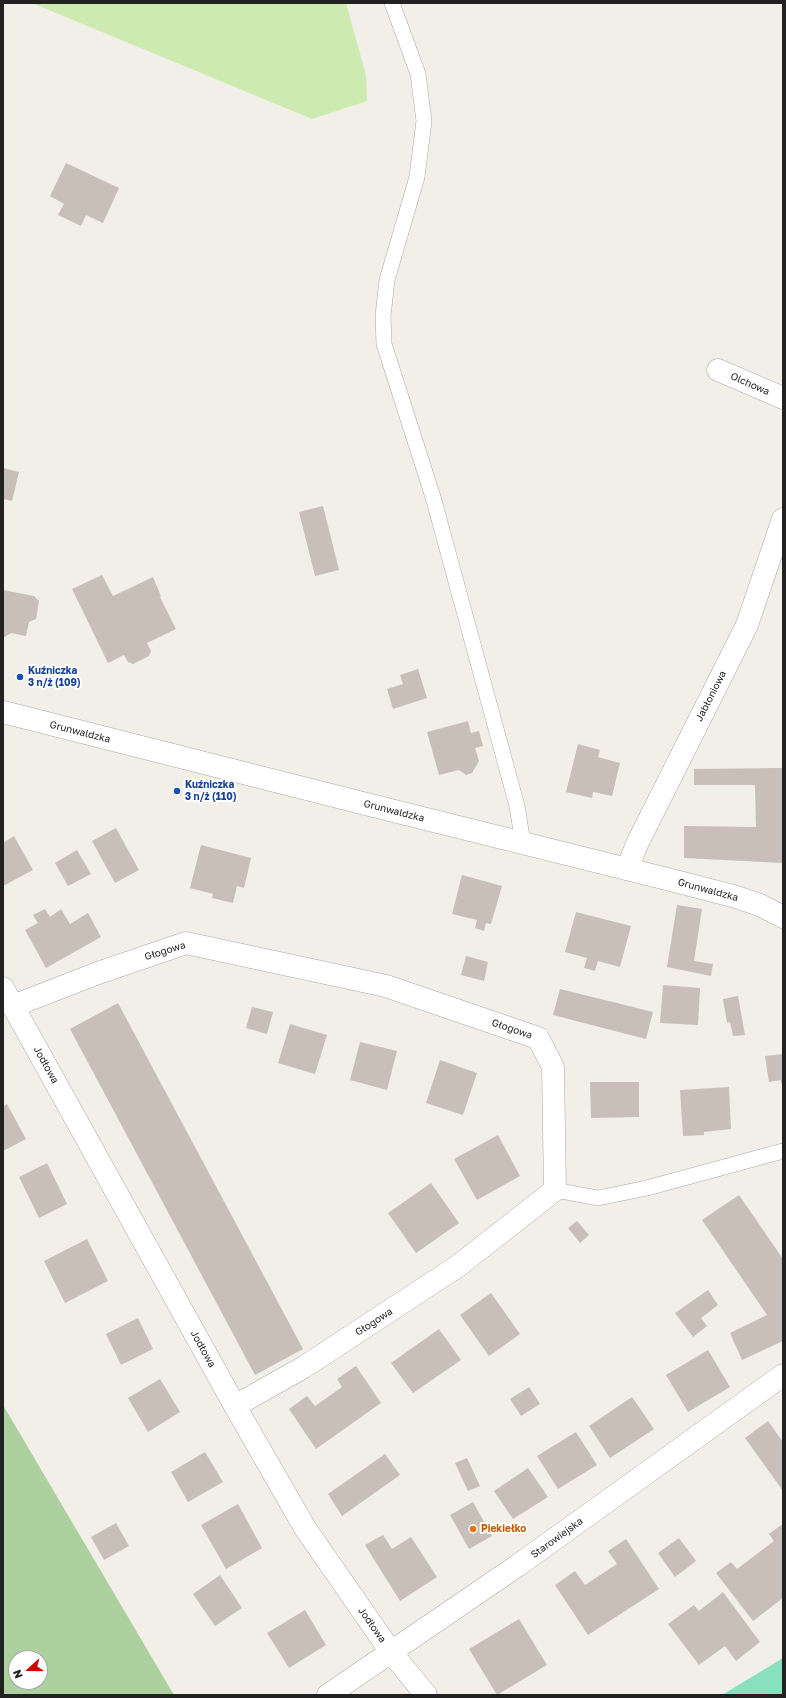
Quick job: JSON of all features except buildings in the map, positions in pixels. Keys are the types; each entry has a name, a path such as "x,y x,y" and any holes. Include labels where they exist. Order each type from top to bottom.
{"street":[{"name":"Olchowa","path":"718,370 783,398"},
{"name":"Jabłoniowa","path":"627,869 637,844 747,625 783,519"},
{"name":"Grunwaldzka","path":"3,712 733,896 760,905 783,917"},
{"name":"Głogowa","path":"8,997 98,973 186,943 386,986 538,1038 553,1067 555,1190 458,1266 304,1367 235,1406"},
{"name":"Jodłowa","path":"8,997 235,1406 305,1528 391,1652 426,1695"},
{"name":"Starowiejska","path":"328,1695 518,1566 783,1375"}],"lane":[{"path":"392,3 418,74 424,121 417,177 387,280 383,316 384,344 433,497 516,806 523,842"},
{"path":"555,1190 598,1198 647,1188 783,1151"}],"green space":[{"path":"32,3 346,3 366,75 367,101 312,119"},
{"path":"3,1405 174,1695 3,1695"},
{"path":"783,1658 783,1695 722,1695"}],"place":[{"name":"Kuźniczka 3 n/ż (109)","path":"20,677"},
{"name":"Kuźniczka 3 n/ż (110)","path":"177,791"},
{"name":"Piekiełko","path":"473,1529"}]}
